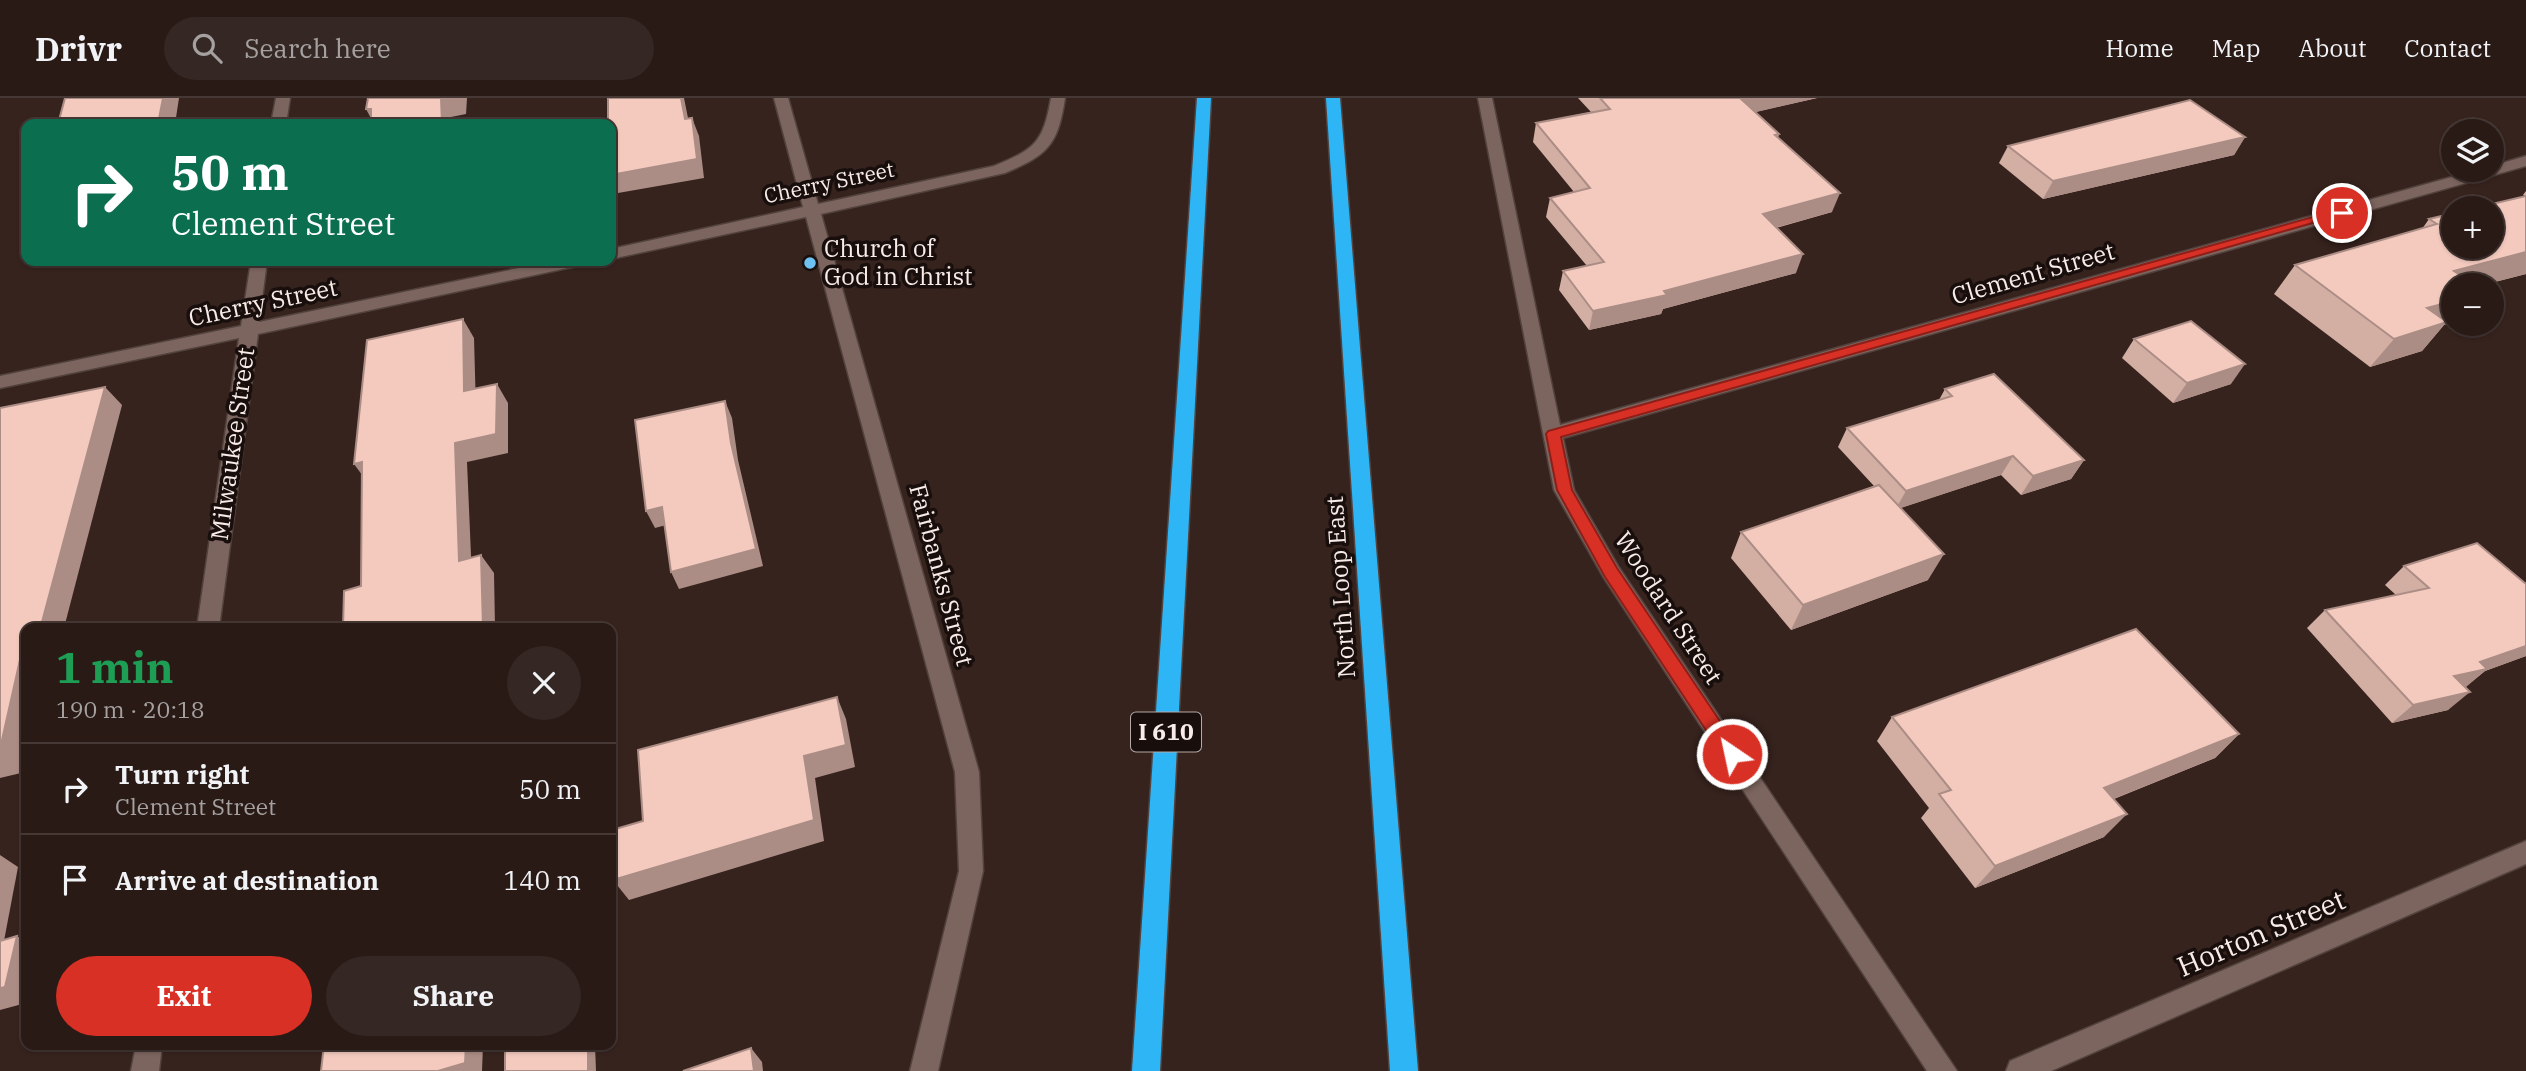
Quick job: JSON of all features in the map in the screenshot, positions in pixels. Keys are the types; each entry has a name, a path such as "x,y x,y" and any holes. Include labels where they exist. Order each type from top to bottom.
{"highway":[{"name":"I 610","path":"1146,1071 1204,98"},
{"name":"North Loop East","path":"1333,98 1404,1071"}],"street":[{"path":"280,119 283,98"},
{"name":"Fairbanks Street","path":"781,98 967,772 971,871 925,1071"},
{"name":"Cherry Street","path":"616,253 999,170 1040,153 1053,132 1058,98"},
{"name":"Woodard Street","path":"1486,106 1564,490 1611,572 1943,1071"},
{"name":"Clement Street","path":"1553,434 2526,161"},
{"name":"Milwaukee Street","path":"209,623 258,266"},
{"name":"Cherry Street","path":"0,382 554,266"},
{"name":"Horton Street","path":"2021,1071 2526,852"},
{"path":"145,1071 148,1050"}],"building":[{"path":"65,98 163,98 159,119 59,119"},
{"path":"368,98 441,98 442,119 371,119 371,109 366,109"},
{"path":"608,98 681,98 685,119 692,118 697,159 616,174 616,119 608,119"},
{"path":"1600,98 1740,98 1779,134 1775,135 1840,193 1763,214 1803,254 1664,291 1667,295 1593,311 1563,271 1604,262 1550,198 1590,188 1536,123 1610,109"},
{"path":"2190,100 2245,137 2053,181 2008,146"},
{"path":"2526,196 2526,252 2504,258 2504,201"},
{"path":"2441,216 2441,259 2499,259 2454,271 2457,273 2441,273 2441,304 2427,308 2441,318 2441,324 2394,339 2295,265 2437,224 2429,219"},
{"path":"463,319 464,391 497,384 496,434 455,443 459,561 481,555 483,623 343,623 344,591 361,586 362,462 354,464 367,340"},
{"path":"2191,321 2245,364 2187,383 2134,339"},
{"path":"1994,374 2084,460 2033,476 2013,456 1906,491 1847,428 1952,396 1945,389"},
{"path":"105,387 42,622 21,623 21,655 0,749 0,408"},
{"path":"725,401 731,443 756,549 671,572 662,507 646,511 635,420"},
{"path":"1879,485 1944,554 1803,605 1741,532"},
{"path":"2477,543 2526,584 2526,646 2480,662 2487,669 2454,676 2470,692 2413,705 2325,610 2429,588 2404,566"},
{"path":"2136,629 2239,734 2104,788 2127,814 1995,866 1939,794 1951,790 1892,717"},
{"path":"837,697 846,745 804,756 814,820 616,879 616,829 643,821 638,750"},
{"path":"17,936 5,987 0,988 0,941"},
{"path":"751,1048 754,1071 683,1071"},
{"path":"323,1050 466,1050 465,1063 438,1071 321,1071"},
{"path":"505,1050 588,1050 588,1071 505,1071"}],"place":[{"name":"Church of God in Christ","path":"810,263"}],"route":[{"path":"1732,754 1611,572 1564,490 1553,434 2342,213"}]}
